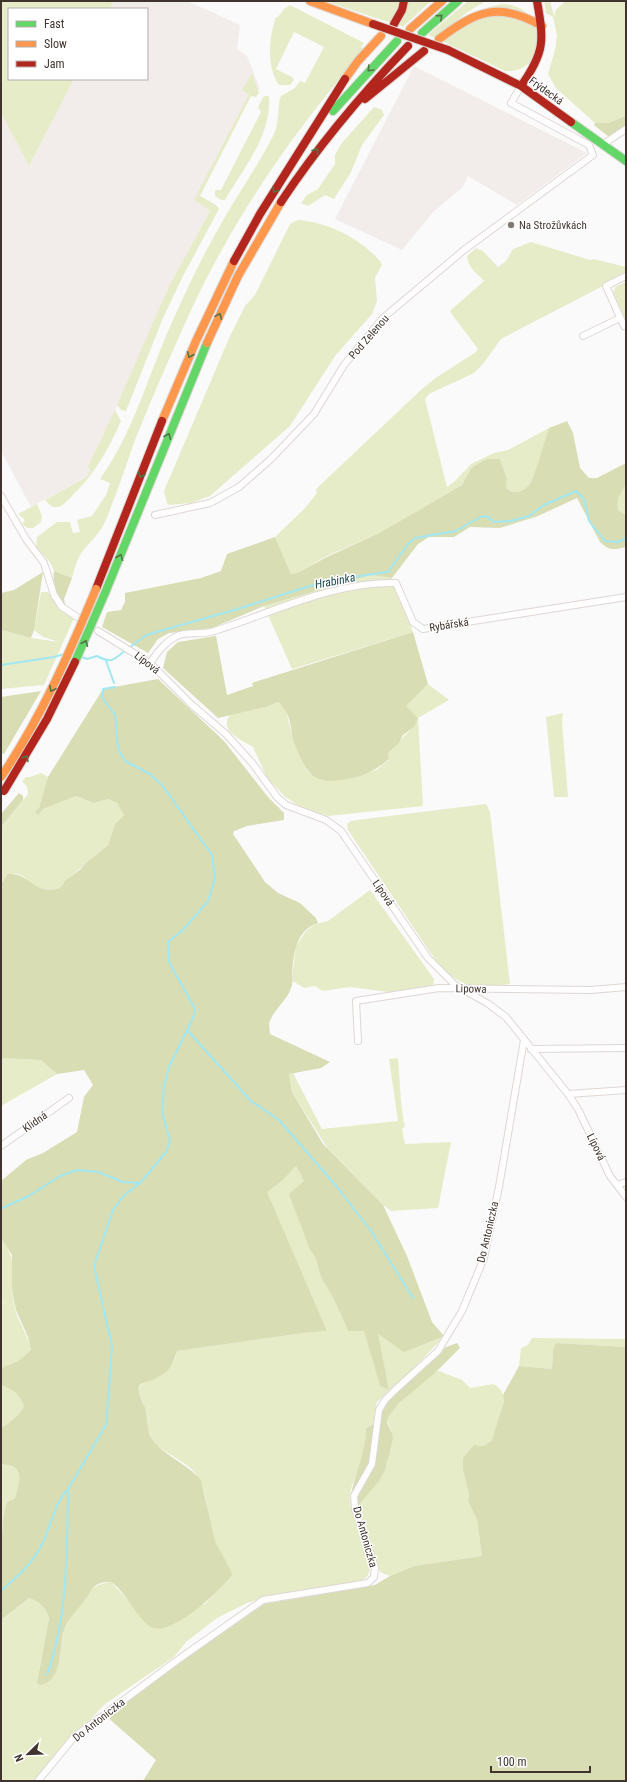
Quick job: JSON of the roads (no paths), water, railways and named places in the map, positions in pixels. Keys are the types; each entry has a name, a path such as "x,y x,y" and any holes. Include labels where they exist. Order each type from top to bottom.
{"main road":[{"name":"Frýdecká","path":"310,1 448,50 521,86 626,162"},
{"path":"394,24 402,10 404,1"},
{"path":"410,29 442,1"},
{"path":"422,33 458,1"},
{"path":"521,86 530,73 542,50 544,38 537,1"},
{"path":"439,40 476,11 494,3"},
{"path":"528,10 542,26"},
{"path":"1,777 28,735 55,685 96,590 184,369 220,288 254,224 358,61 381,36"},
{"path":"297,158 346,96 398,42"},
{"path":"3,793 37,739 61,695 105,593 192,377 225,301 253,248 277,207 328,136 369,86 408,46"},
{"path":"328,136 376,90 424,51"}],"street":[{"name":"Pod Zelenou","path":"155,515 210,503 239,487 271,459 314,414 344,365 383,318 464,250 593,155 589,145 511,103 521,86"},
{"path":"602,146 626,129"},
{"path":"624,326 606,286 626,276"},
{"path":"583,336 620,318"},
{"path":"1,496 26,539 44,563 54,595 62,607 76,617"},
{"name":"Rybářská","path":"150,663 164,645 176,636 209,632 324,593 372,583 396,583 413,622 423,629 626,597"},
{"name":"Lípová","path":"98,631 150,663 192,705 226,734 253,764 277,797 286,805 326,820 341,831 428,958 455,985 487,1003 506,1017 568,1094 578,1109 617,1185 626,1197"},
{"name":"Lipowa","path":"358,1041 356,1001 439,988 464,990 591,990 626,987"},
{"name":"Do Antoniczka","path":"38,1781 74,1738 179,1659 263,1600 368,1583 374,1577 375,1567 355,1509 354,1496 372,1464 379,1410 385,1400 438,1351 445,1341 462,1310 484,1258 499,1187 524,1040"},
{"path":"531,1049 626,1048"},
{"path":"568,1094 626,1090"},
{"name":"Klidná","path":"1,1146 69,1098"},
{"path":"617,1185 626,1182"}],"waterway":[{"name":"Hrabinka","path":"129,648 145,636 156,632 231,611 326,581 388,572 408,544 415,538 456,531 480,517 487,516 494,522 511,521 529,516 544,505 576,491 584,499 589,521 605,541 618,542 626,538"},
{"name":"Hrabinka","path":"82,657 87,659 97,656 106,660 112,660 126,650"},
{"name":"Hrabinka","path":"1,665 54,657 64,654"},
{"path":"106,661 114,683"},
{"path":"1,1591 16,1578 37,1553 42,1545 54,1512 62,1496 68,1489 106,1425 112,1346 94,1266 113,1210 123,1196 140,1183 167,1151 170,1141 162,1112 164,1086 169,1067 193,1018 195,1009 169,962 168,942 183,930 208,901 215,878 212,855 162,785 150,774 125,761 118,749 115,715 102,697 103,689 115,687"},
{"path":"187,1030 251,1101 279,1120 337,1187 371,1231 413,1298"},
{"path":"2,1208 29,1196 60,1176 77,1170 98,1172 123,1182 139,1183"},
{"path":"47,1675 54,1653 63,1607 68,1490"}],"place":[{"name":"Na Strožůvkách","path":"511,225"}]}
